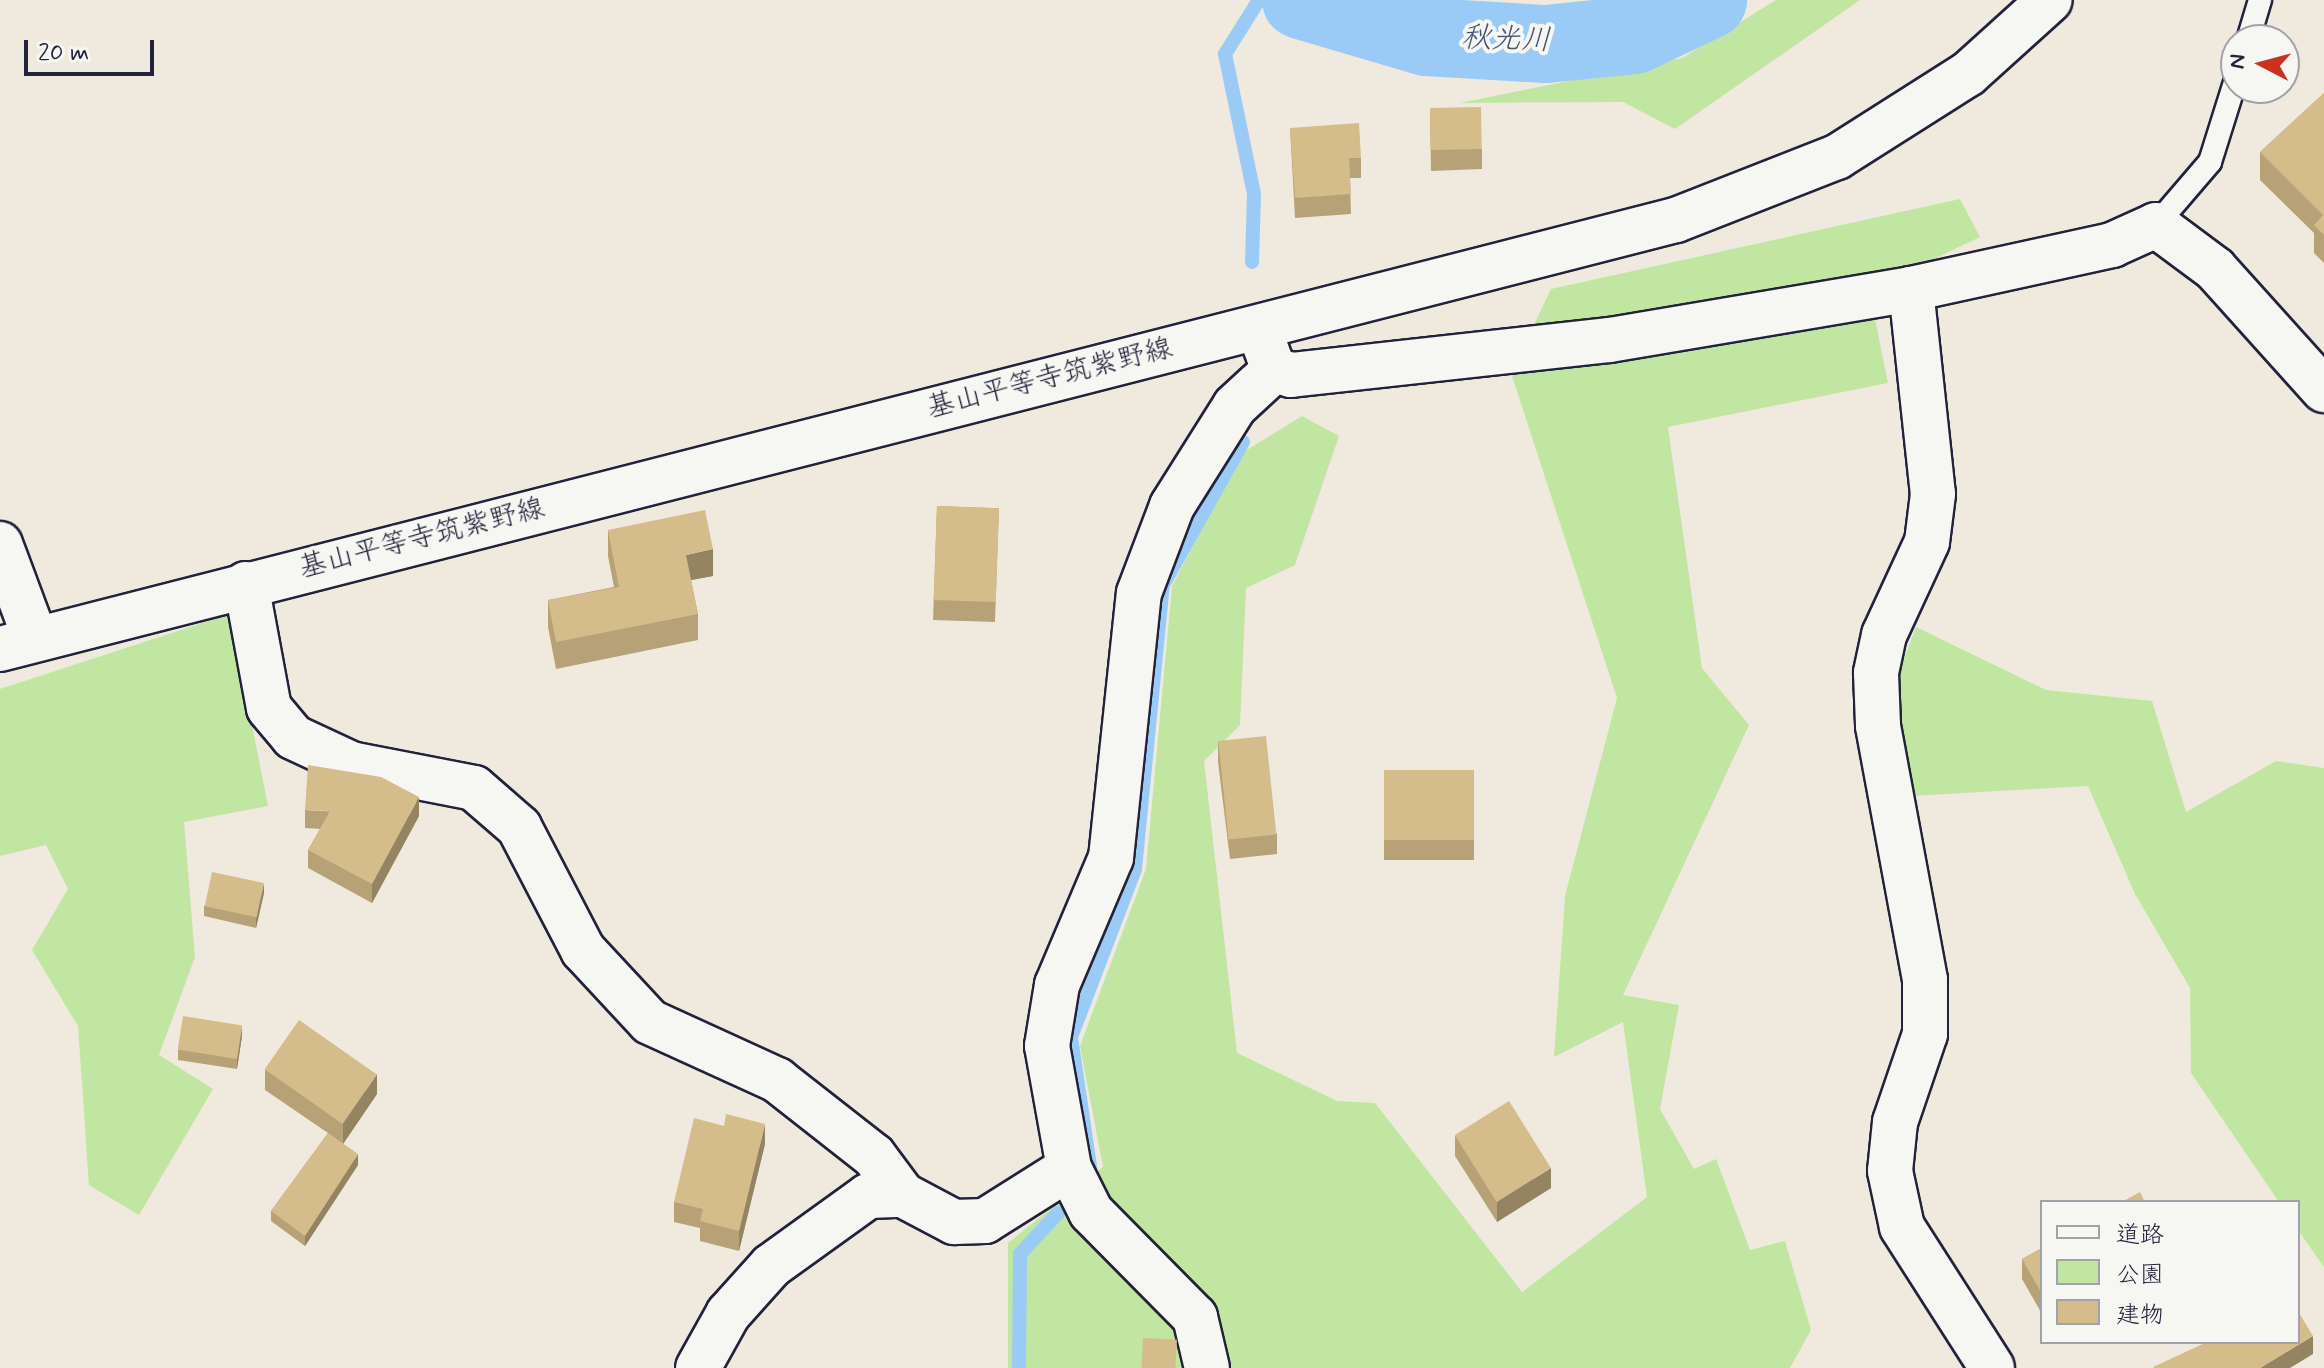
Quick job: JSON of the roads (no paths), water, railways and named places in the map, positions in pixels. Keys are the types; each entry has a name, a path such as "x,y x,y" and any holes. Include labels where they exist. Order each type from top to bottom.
{"street":[{"name":"基山平等寺筑紫野線","path":"17,643 1676,220 1837,157 1968,74 2050,0"},
{"path":"1207,1368 1195,1317 1091,1212 1069,1168 1047,1046 1057,985 1111,858 1125,671 1139,593 1172,506 1235,406 1274,370 1340,372 1494,355 1911,289 2112,245 2156,225 2215,269 2324,390"},
{"path":"1911,289 1933,494 1927,542 1884,635 1876,673 1878,726 1925,980 1925,1034 1895,1122 1890,1171 1902,1227 1992,1368"},
{"path":"1261,325 1274,370"},
{"path":"0,544 17,643"},
{"path":"246,584 269,708 293,737 351,764 474,788 519,827 583,950 650,1022 777,1080 874,1156 903,1195 954,1222 985,1221 1069,1168"},
{"path":"698,1368 728,1314 771,1266 868,1196 903,1195"}],"lane":[{"path":"2253,24 2260,0"},
{"path":"2156,225 2210,162 2228,104"}],"waterway":[{"path":"1252,262 1254,194 1225,54 1259,0"},
{"name":"秋光川","path":"1301,0 1427,37 1546,44 1634,35 1708,0"},
{"path":"1090,1166 1071,1037 1135,869 1163,585 1243,442"},
{"path":"1019,1368 1020,1254 1058,1213"}]}
